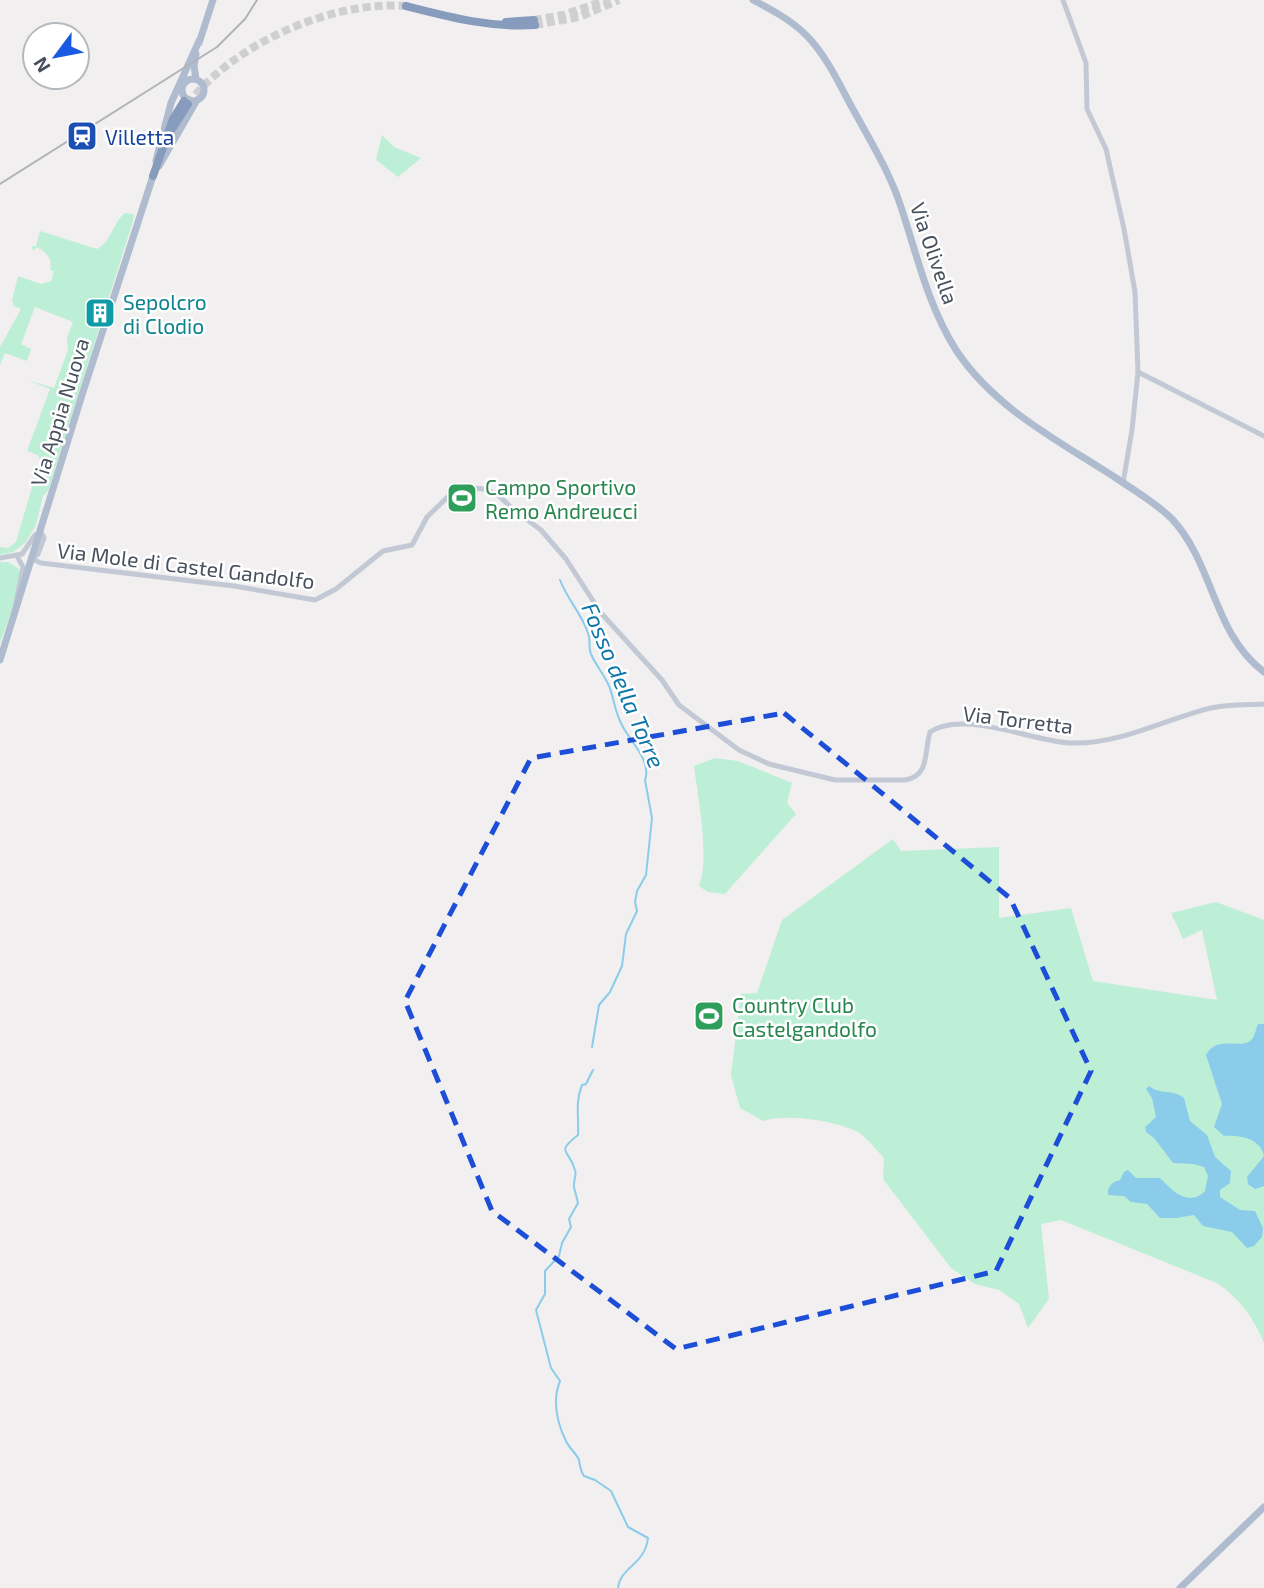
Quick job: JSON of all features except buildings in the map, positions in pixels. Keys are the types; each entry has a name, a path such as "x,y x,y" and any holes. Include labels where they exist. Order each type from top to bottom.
{"highway":[{"path":"406,4 477,23 535,23"},
{"path":"153,176 173,118 187,97"}],"main road":[{"name":"Via Appia Nuova","path":"0,660 153,176 187,97 202,96 204,88 196,79 194,64 213,0"},
{"name":"Via Olivella","path":"753,0 797,27 814,44 829,66 889,177 932,304 962,359 989,389 1022,418 1160,509 1181,531 1196,555 1233,640 1249,659 1264,671"},
{"name":"Via Appia Nuova","path":"153,176 166,118 200,41"},
{"path":"183,75 187,97"},
{"path":"166,118 187,97 190,80 196,79"},
{"path":"1180,1588 1264,1507"}],"street":[{"path":"1063,0 1085,60 1087,109 1105,146 1124,229 1136,306 1138,372 1123,483"},
{"path":"1138,372 1264,436"},
{"name":"Via Mole di Castel Gandolfo","path":"32,559 45,564 234,586 317,600 336,589 383,551 412,545 428,517 458,487"},
{"name":"Via Torretta","path":"458,487 485,489 499,494 514,510 541,530 566,559 601,613 662,680 679,705 745,754 786,769 847,781 907,780 921,773 929,735 936,729 976,724 1055,741 1084,743 1124,735 1209,709 1264,704"},
{"path":"0,558 15,557 26,550 36,534 41,533"},
{"path":"15,557 23,567 16,594 17,610"}],"highlighted area":[{"path":"784,713 1010,898 1091,1071 996,1271 676,1349 492,1211 405,1001 531,758"}],"green space":[{"path":"382,135 394,147 421,158 398,177 376,160"},
{"path":"125,213 134,214 133,221 48,491 43,496 36,525 25,543 13,552 0,555 0,547 8,548 16,542 40,460 38,455 27,451 50,389 27,380 54,388 68,350 67,338 73,322 35,307 21,344 31,349 27,361 5,353 0,365 0,347 21,309 14,306 12,301 18,276 41,284 51,281 54,271 50,270 48,256 36,247 34,251 32,248 36,246 40,231 97,249 106,242"},
{"path":"0,562 8,562 20,572 13,607 0,643"},
{"path":"715,758 738,761 792,783 787,803 796,814 725,894 708,892 699,886 703,844 694,766"},
{"path":"893,839 901,851 999,847 999,918 1071,908 1093,981 1217,1000 1202,930 1183,939 1171,913 1216,902 1264,920 1264,1343 1245,1309 1217,1283 1061,1220 1041,1224 1049,1299 1028,1328 1019,1304 999,1290 975,1284 951,1268 883,1179 884,1158 860,1133 847,1127 810,1119 784,1118 763,1121 740,1108 731,1075 741,994 757,993 782,920"}],"water":[{"path":"1258,1024 1264,1024 1264,1156 1254,1141 1243,1137 1224,1136 1214,1127 1222,1104 1206,1055 1216,1045 1248,1042 1253,1038"},
{"path":"1149,1086 1184,1098 1190,1121 1207,1135 1215,1157 1231,1171 1230,1183 1220,1190 1220,1197 1240,1210 1255,1211 1263,1228 1262,1237 1254,1246 1247,1248 1232,1232 1203,1226 1194,1215 1160,1218 1147,1204 1131,1202 1124,1196 1108,1195 1111,1185 1120,1180 1128,1170 1136,1178 1160,1178 1186,1198 1199,1196 1205,1191 1208,1176 1204,1167 1173,1163 1146,1132 1145,1127 1156,1117 1152,1098 1146,1089"},
{"path":"1264,1156 1264,1186 1255,1189 1248,1184 1247,1177"}],"waterway":[{"name":"Fosso della Torre","path":"560,580 589,635 591,654 609,686 620,721 646,766 645,780 652,818 646,875 637,891 635,902 637,911 626,934 622,966 610,992 599,1005 592,1047"},
{"name":"Fosso della Torre","path":"593,1070 580,1091 578,1135 565,1149 576,1174 574,1187 578,1203 569,1219 571,1227 562,1243 559,1256 545,1271 545,1294 536,1310 551,1368 560,1381 556,1396 557,1411 566,1441 578,1457 584,1476 611,1491 628,1527 648,1538 642,1554 623,1575 618,1588"}],"tunnel":[{"path":"534,20 563,15 607,0"},
{"path":"535,25 579,17 619,0"},
{"path":"188,104 230,63 285,31 346,10 406,6"}],"railway":[{"path":"0,184 217,47 245,19 257,0"}],"place":[{"name":"Villetta","path":"82,136"},
{"name":"Sepolcro di Clodio","path":"100,313"},
{"name":"Campo Sportivo Remo Andreucci","path":"462,498"},
{"name":"Country Club Castelgandolfo","path":"709,1016"}]}
